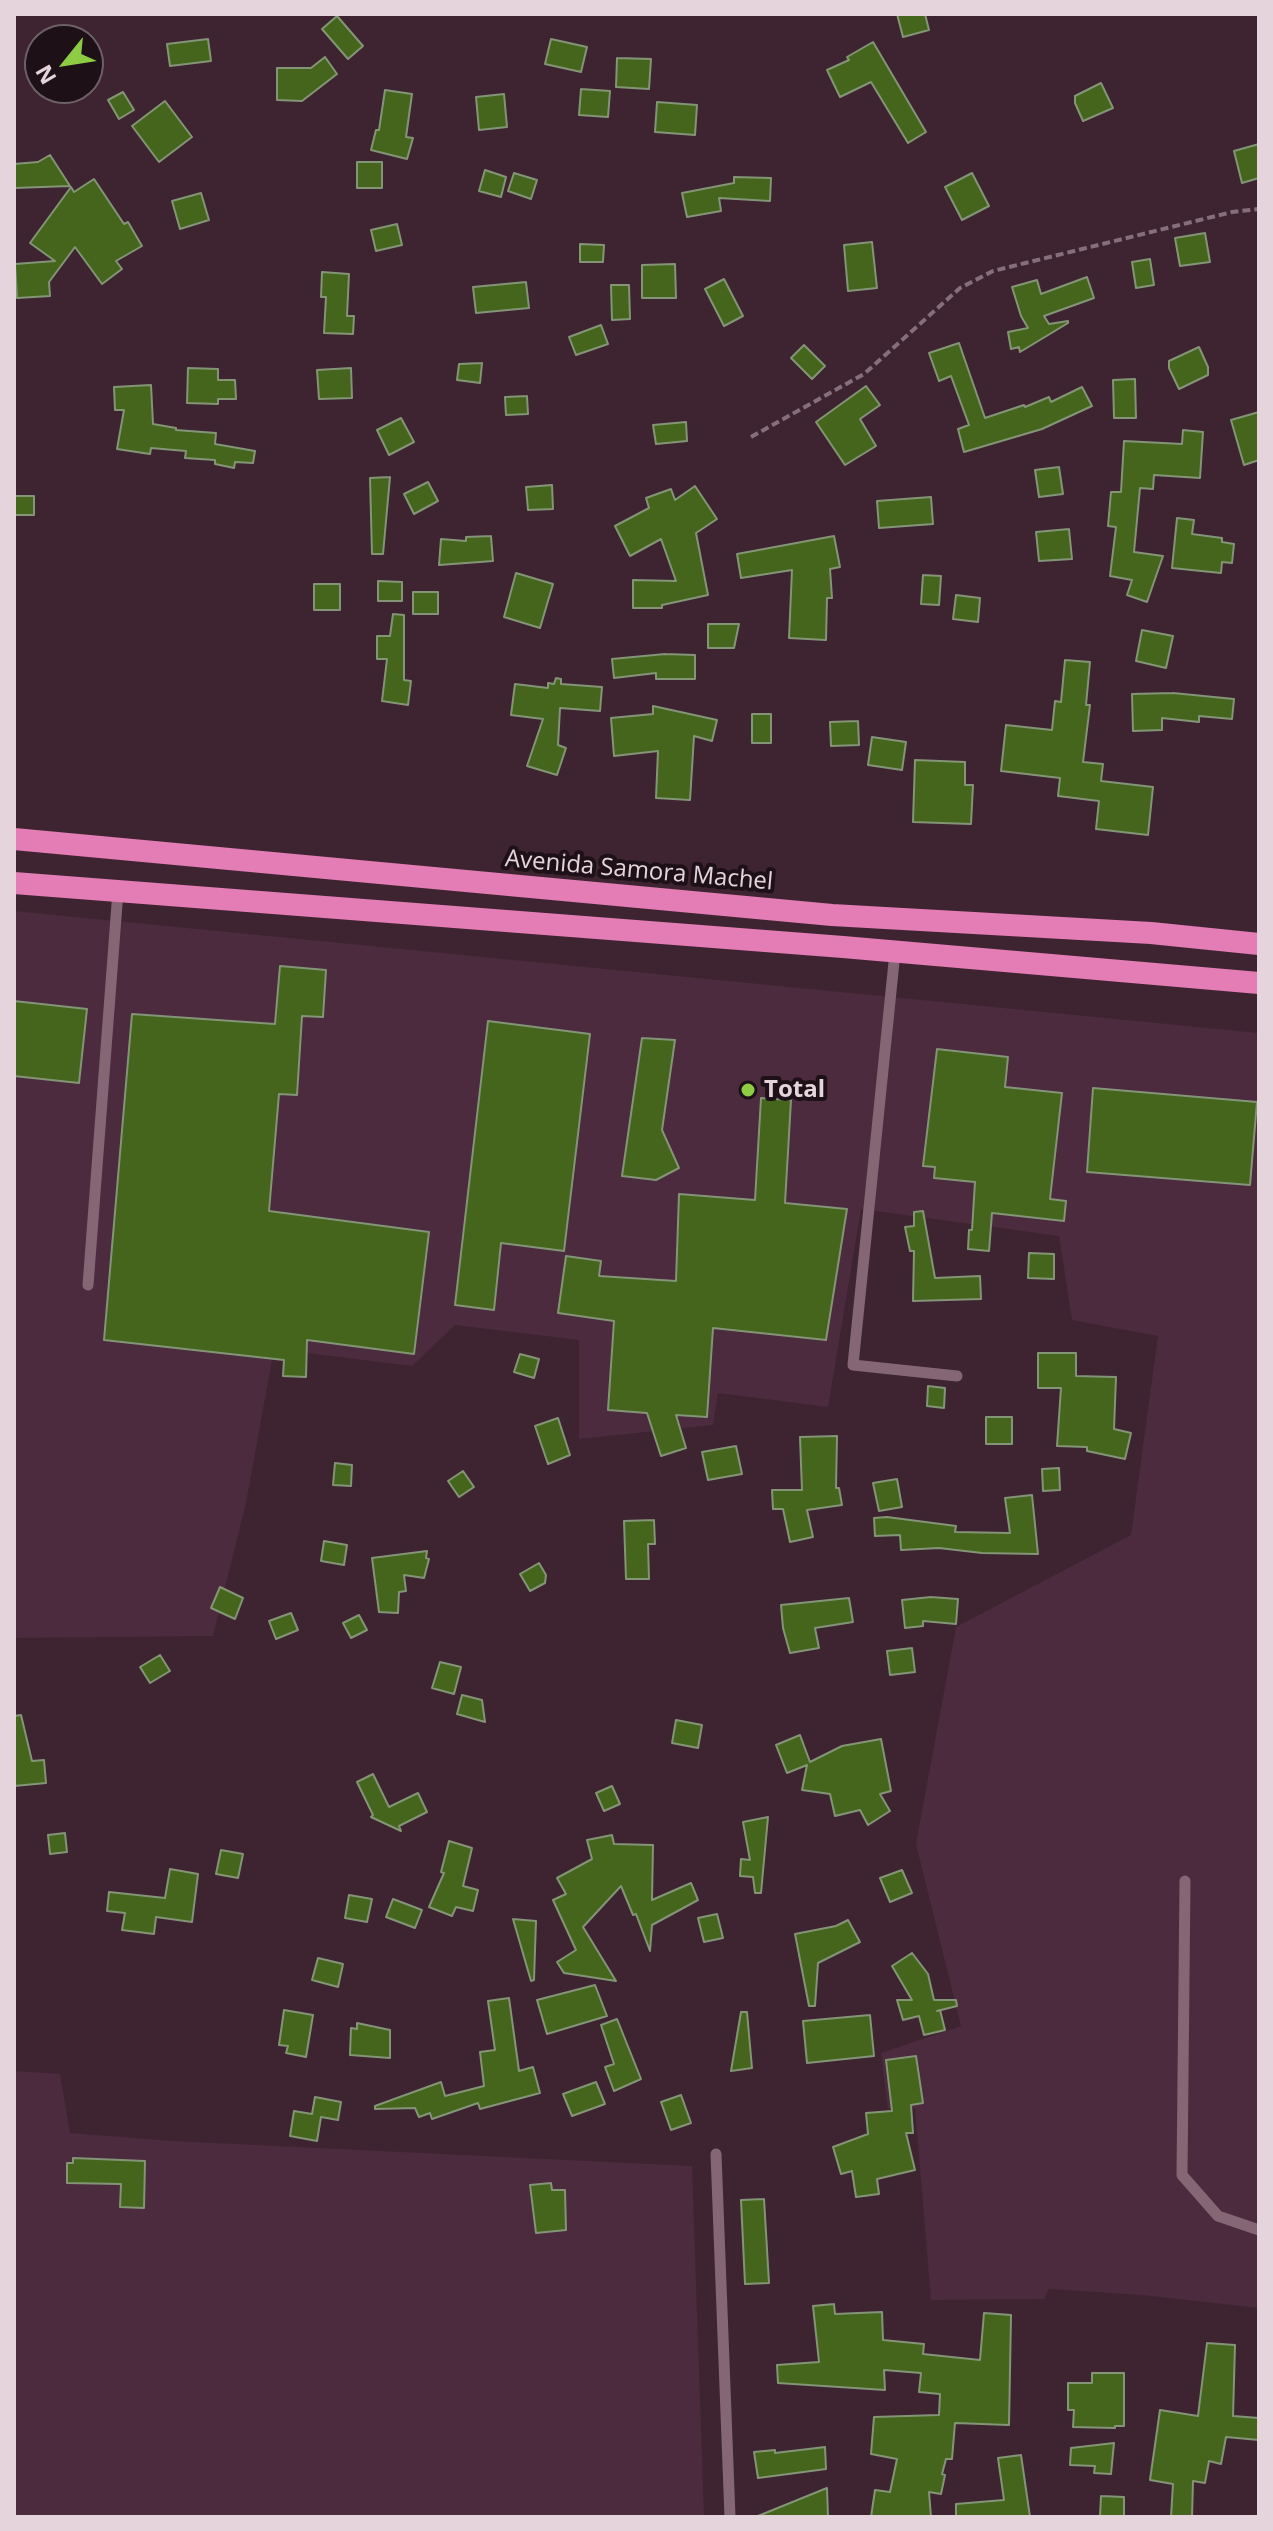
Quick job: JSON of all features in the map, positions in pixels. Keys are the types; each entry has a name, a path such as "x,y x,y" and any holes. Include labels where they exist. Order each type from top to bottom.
{"highway":[{"name":"Avenida Samora Machel","path":"14,839 832,915 1151,933 1259,944"},
{"path":"14,883 1259,983"}],"lane":[{"path":"88,1285 118,891"},
{"path":"895,952 853,1365 957,1376"},
{"path":"1185,1881 1182,2175 1218,2216 1259,2230"},
{"path":"716,2154 730,2517"}],"path":[{"path":"751,437 864,374 960,288 993,271 1232,212 1259,209"}],"shaded area":[{"path":"14,911 1259,1033 1259,2308 1142,2295 1049,2289 1044,2299 931,2300 915,2108 888,2109 881,2053 961,2026 916,1844 956,1627 1131,1535 1158,1336 1072,1320 1059,1236 861,1209 828,1407 718,1393 713,1425 579,1439 579,1340 455,1325 412,1366 274,1349 246,1503 213,1636 14,1638"},
{"path":"14,2071 60,2074 70,2133 173,2141 692,2166 704,2517 14,2517"}],"building":[{"path":"897,14 925,14 929,30 903,37"},
{"path":"337,16 363,46 348,59 322,29"},
{"path":"208,39 211,61 170,66 167,44"},
{"path":"551,39 587,47 581,72 545,64"},
{"path":"873,42 926,132 908,143 871,82 840,97 827,70 849,60 847,57"},
{"path":"325,57 337,74 302,101 277,100 277,68 311,68"},
{"path":"617,58 651,59 649,89 616,87"},
{"path":"1101,83 1113,108 1083,121 1075,96"},
{"path":"581,89 610,91 608,117 579,115"},
{"path":"385,90 412,94 406,137 413,138 407,159 371,150 376,130 379,130"},
{"path":"123,92 134,110 119,119 108,100"},
{"path":"504,94 507,127 479,130 476,97"},
{"path":"165,101 192,137 159,162 132,126"},
{"path":"657,102 697,105 695,135 655,132"},
{"path":"1259,144 1259,178 1242,183 1234,151"},
{"path":"50,155 70,186 14,188 14,164 38,162"},
{"path":"357,162 382,162 382,188 357,188"},
{"path":"485,170 506,177 501,197 479,191"},
{"path":"514,173 537,180 531,199 508,191"},
{"path":"972,173 989,206 962,220 945,187"},
{"path":"734,177 771,178 770,201 719,198 721,211 687,217 682,193 734,183"},
{"path":"94,179 124,224 128,222 142,246 116,261 122,269 102,284 75,247 49,282 50,296 17,298 15,264 55,261 30,243 71,187 74,192"},
{"path":"201,193 209,220 180,229 172,201"},
{"path":"397,224 402,245 376,251 371,230"},
{"path":"1205,233 1210,262 1180,266 1175,238"},
{"path":"872,242 877,288 848,291 844,245"},
{"path":"580,244 604,245 603,262 580,262"},
{"path":"1150,259 1154,285 1136,288 1132,262"},
{"path":"675,264 676,298 642,298 642,265"},
{"path":"322,272 349,274 347,316 354,316 353,334 324,333 326,297 321,297"},
{"path":"1087,277 1094,298 1044,316 1049,324 1068,323 1020,352 1019,347 1011,349 1008,332 1028,328 1012,287 1037,280 1041,294"},
{"path":"724,279 743,316 724,326 705,289"},
{"path":"526,282 529,308 476,313 473,287"},
{"path":"611,285 629,285 630,319 612,320"},
{"path":"601,325 608,344 576,355 569,337"},
{"path":"959,343 985,418 1049,397 1051,402 1082,387 1092,406 1042,429 964,452 958,429 969,425 951,376 939,381 929,353"},
{"path":"804,345 825,366 812,379 791,358"},
{"path":"1199,347 1208,367 1208,375 1179,389 1169,361"},
{"path":"482,363 480,383 457,380 459,364"},
{"path":"188,368 218,369 218,380 235,380 236,399 218,399 218,404 187,403"},
{"path":"351,368 352,398 319,399 317,370"},
{"path":"1135,379 1136,418 1114,418 1113,380"},
{"path":"151,385 153,424 176,430 216,433 215,444 255,451 253,463 235,462 234,468 215,464 215,460 185,458 186,451 151,448 150,454 117,449 124,410 115,410 114,387"},
{"path":"866,386 880,405 860,419 876,446 845,465 816,422"},
{"path":"527,396 528,414 506,415 505,397"},
{"path":"1259,412 1259,460 1244,465 1231,420"},
{"path":"401,418 414,442 389,455 377,430"},
{"path":"686,422 687,441 656,444 653,425"},
{"path":"1183,430 1203,432 1200,478 1154,475 1153,489 1140,488 1134,552 1163,556 1147,602 1127,595 1132,580 1110,576 1116,527 1108,526 1111,492 1121,492 1124,441 1182,444"},
{"path":"1059,467 1063,494 1039,497 1035,470"},
{"path":"390,477 383,554 372,554 370,478"},
{"path":"428,482 438,501 414,514 404,494"},
{"path":"552,485 553,509 528,510 526,487"},
{"path":"695,486 717,519 696,533 708,595 662,605 662,608 633,608 633,580 676,581 661,539 630,556 615,526 649,508 646,498 671,489 675,500"},
{"path":"14,496 34,496 34,515 14,515"},
{"path":"931,497 933,524 879,528 877,501"},
{"path":"1177,518 1194,520 1192,534 1222,538 1222,542 1234,544 1232,563 1222,562 1221,573 1172,568"},
{"path":"1069,529 1072,559 1039,561 1036,532"},
{"path":"491,536 493,561 439,565 441,539 466,541 466,537"},
{"path":"834,536 840,567 830,569 832,598 827,598 826,640 789,638 792,570 741,578 737,554"},
{"path":"516,573 553,584 540,628 504,617"},
{"path":"923,575 941,576 939,605 921,604"},
{"path":"378,581 402,582 402,601 378,601"},
{"path":"314,584 340,584 340,610 314,610"},
{"path":"413,592 438,592 438,614 413,614"},
{"path":"956,595 980,598 978,622 953,619"},
{"path":"393,614 404,615 404,680 411,681 408,705 382,701 387,659 377,659 377,636 390,636"},
{"path":"708,624 739,624 734,648 708,648"},
{"path":"1142,630 1173,636 1166,668 1136,661"},
{"path":"665,654 695,655 695,679 656,679 656,673 614,678 612,659"},
{"path":"1065,660 1090,662 1086,705 1090,705 1083,762 1103,764 1101,781 1153,787 1148,835 1096,829 1099,801 1058,796 1060,778 1001,771 1006,725 1052,730 1055,701 1061,702"},
{"path":"556,678 561,679 561,684 602,687 600,711 560,708 558,745 566,748 557,775 527,766 543,719 511,715 515,684 548,688 548,683 554,684"},
{"path":"1173,693 1234,699 1232,719 1199,716 1199,722 1162,718 1162,730 1133,731 1132,694"},
{"path":"653,706 717,720 712,741 694,736 690,800 656,798 658,751 614,756 611,718 653,714"},
{"path":"752,714 771,714 771,743 752,743"},
{"path":"858,721 859,745 831,746 830,722"},
{"path":"872,737 906,742 902,770 868,765"},
{"path":"915,760 965,762 965,785 973,785 971,824 913,822"},
{"path":"280,966 326,970 323,1017 302,1016 297,1095 279,1094 269,1211 429,1232 414,1354 307,1340 306,1377 283,1376 284,1360 104,1340 132,1014 275,1024"},
{"path":"14,1001 87,1009 79,1083 14,1076"},
{"path":"488,1021 590,1034 564,1251 501,1243 494,1310 455,1305"},
{"path":"642,1038 675,1040 662,1130 679,1168 656,1180 622,1176"},
{"path":"937,1049 1008,1057 1005,1087 1062,1093 1050,1199 1066,1201 1064,1221 992,1213 989,1251 968,1249 975,1182 934,1178 935,1167 923,1166"},
{"path":"1093,1088 1257,1102 1250,1185 1087,1172"},
{"path":"761,1098 791,1100 785,1203 847,1209 826,1340 713,1328 707,1417 676,1415 686,1448 661,1456 647,1413 608,1410 614,1321 558,1313 566,1256 601,1261 599,1276 676,1281 679,1194 755,1200"},
{"path":"923,1211 935,1278 980,1276 981,1299 913,1301 914,1251 910,1251 905,1227 914,1226 914,1212"},
{"path":"1029,1253 1054,1254 1054,1279 1028,1278"},
{"path":"1038,1353 1076,1353 1076,1376 1116,1377 1114,1429 1131,1433 1125,1459 1087,1451 1087,1447 1057,1446 1061,1388 1038,1388"},
{"path":"520,1354 539,1359 534,1378 514,1372"},
{"path":"928,1386 945,1388 944,1408 927,1406"},
{"path":"986,1417 1012,1417 1012,1444 986,1444"},
{"path":"558,1418 570,1455 548,1464 535,1426"},
{"path":"837,1436 836,1488 839,1488 842,1505 807,1510 813,1537 790,1542 783,1509 773,1509 772,1490 802,1490 800,1437"},
{"path":"736,1446 742,1474 708,1480 702,1452"},
{"path":"335,1463 352,1465 351,1486 333,1485"},
{"path":"1059,1468 1060,1490 1043,1491 1042,1469"},
{"path":"463,1471 474,1487 459,1497 448,1481"},
{"path":"897,1479 902,1507 879,1511 873,1483"},
{"path":"1032,1495 1038,1554 939,1548 901,1550 900,1535 875,1536 874,1518 887,1517 956,1526 955,1532 1010,1533 1005,1498"},
{"path":"654,1520 655,1544 648,1544 649,1579 626,1579 624,1521"},
{"path":"324,1541 347,1545 344,1565 321,1561"},
{"path":"427,1551 426,1558 429,1559 424,1578 404,1575 406,1591 399,1592 398,1613 379,1612 372,1558"},
{"path":"539,1563 546,1575 545,1583 530,1591 520,1574"},
{"path":"220,1587 243,1598 235,1619 211,1608"},
{"path":"931,1597 958,1599 956,1624 923,1621 923,1626 905,1628 902,1600"},
{"path":"849,1598 853,1622 815,1628 819,1648 790,1653 781,1605"},
{"path":"291,1613 298,1630 276,1639 269,1621"},
{"path":"359,1615 367,1630 351,1638 343,1623"},
{"path":"912,1648 915,1672 890,1675 887,1651"},
{"path":"160,1655 170,1671 150,1683 140,1667"},
{"path":"440,1662 461,1667 454,1694 432,1688"},
{"path":"462,1695 482,1700 485,1722 457,1714"},
{"path":"21,1715 32,1761 44,1760 46,1783 14,1786 14,1716"},
{"path":"676,1720 702,1725 698,1748 672,1743"},
{"path":"800,1735 810,1762 842,1746 881,1739 891,1791 880,1794 890,1811 868,1825 860,1810 835,1816 830,1794 802,1790 807,1765 787,1773 776,1745"},
{"path":"373,1774 389,1807 418,1793 427,1812 399,1826 401,1831 371,1817 373,1815 357,1782"},
{"path":"612,1786 620,1804 604,1811 596,1793"},
{"path":"768,1817 761,1893 755,1893 753,1877 740,1876 741,1859 750,1860 743,1822"},
{"path":"65,1833 67,1852 50,1854 48,1835"},
{"path":"612,1835 614,1844 653,1845 652,1900 691,1883 698,1900 652,1925 650,1951 621,1886 583,1927 616,1981 564,1973 557,1962 576,1950 553,1900 566,1894 557,1878 592,1859 587,1840"},
{"path":"449,1841 472,1848 463,1886 478,1890 473,1911 456,1907 452,1916 429,1907 444,1873 441,1872"},
{"path":"221,1850 243,1854 238,1878 216,1874"},
{"path":"170,1869 198,1874 192,1922 156,1917 154,1934 122,1930 125,1913 107,1911 109,1892 165,1898"},
{"path":"902,1870 912,1893 890,1902 880,1878"},
{"path":"349,1895 372,1899 367,1922 345,1918"},
{"path":"393,1899 422,1910 415,1928 386,1917"},
{"path":"717,1914 723,1938 704,1942 698,1918"},
{"path":"513,1919 536,1921 534,1980 531,1981"},
{"path":"848,1920 860,1942 818,1963 815,2006 809,2006 795,1934 836,1926"},
{"path":"912,1953 928,1974 934,2000 956,2000 957,2006 940,2010 945,2030 924,2035 919,2016 903,2020 897,2000 912,2000 892,1966"},
{"path":"318,1958 343,1964 338,1987 312,1980"},
{"path":"595,1985 607,2016 547,2034 537,2000"},
{"path":"509,1998 519,2071 533,2067 540,2093 480,2109 478,2103 432,2119 430,2113 419,2117 415,2108 375,2109 375,2106 441,2082 445,2096 484,2086 480,2052 495,2050 488,2001"},
{"path":"284,2010 313,2015 306,2057 286,2053 288,2046 279,2045"},
{"path":"741,2012 747,2012 752,2068 731,2071"},
{"path":"870,2015 874,2056 807,2063 803,2021"},
{"path":"617,2019 641,2079 614,2091 605,2067 614,2064 601,2025"},
{"path":"357,2023 390,2030 390,2058 350,2055 351,2028 357,2029"},
{"path":"916,2056 923,2103 911,2105 913,2133 906,2133 915,2170 877,2179 879,2194 856,2197 852,2171 841,2174 833,2147 868,2134 866,2113 892,2111 886,2060"},
{"path":"596,2082 605,2104 572,2116 563,2094"},
{"path":"681,2095 691,2123 671,2130 661,2102"},
{"path":"315,2097 341,2102 338,2120 321,2117 317,2141 290,2136 294,2111 312,2114"},
{"path":"73,2158 145,2161 144,2208 120,2207 121,2184 67,2183 67,2163 73,2163"},
{"path":"551,2183 552,2190 565,2190 566,2230 536,2233 530,2185"},
{"path":"764,2199 769,2283 745,2284 741,2200"},
{"path":"834,2304 835,2314 882,2312 883,2340 924,2344 923,2354 980,2360 984,2313 1011,2315 1009,2425 955,2423 952,2459 946,2459 941,2494 929,2492 931,2517 871,2517 875,2490 890,2492 897,2459 871,2454 874,2417 939,2415 940,2394 919,2392 921,2373 884,2370 885,2390 778,2383 777,2365 819,2362 813,2306"},
{"path":"1207,2343 1235,2345 1233,2416 1259,2418 1259,2440 1226,2437 1221,2464 1209,2461 1205,2483 1193,2481 1192,2517 1171,2517 1173,2484 1150,2480 1160,2410 1198,2416"},
{"path":"1092,2373 1124,2373 1124,2426 1073,2427 1074,2410 1068,2410 1068,2383 1092,2383"},
{"path":"1114,2443 1111,2474 1094,2473 1095,2466 1070,2465 1071,2448"},
{"path":"825,2447 826,2469 758,2478 754,2452 775,2450 775,2453"},
{"path":"1021,2455 1030,2517 956,2517 956,2504 1004,2500 998,2458"},
{"path":"827,2488 828,2517 758,2516"},
{"path":"1101,2496 1124,2497 1124,2517 1100,2517"}],"place":[{"name":"Total","path":"748,1090"}]}
